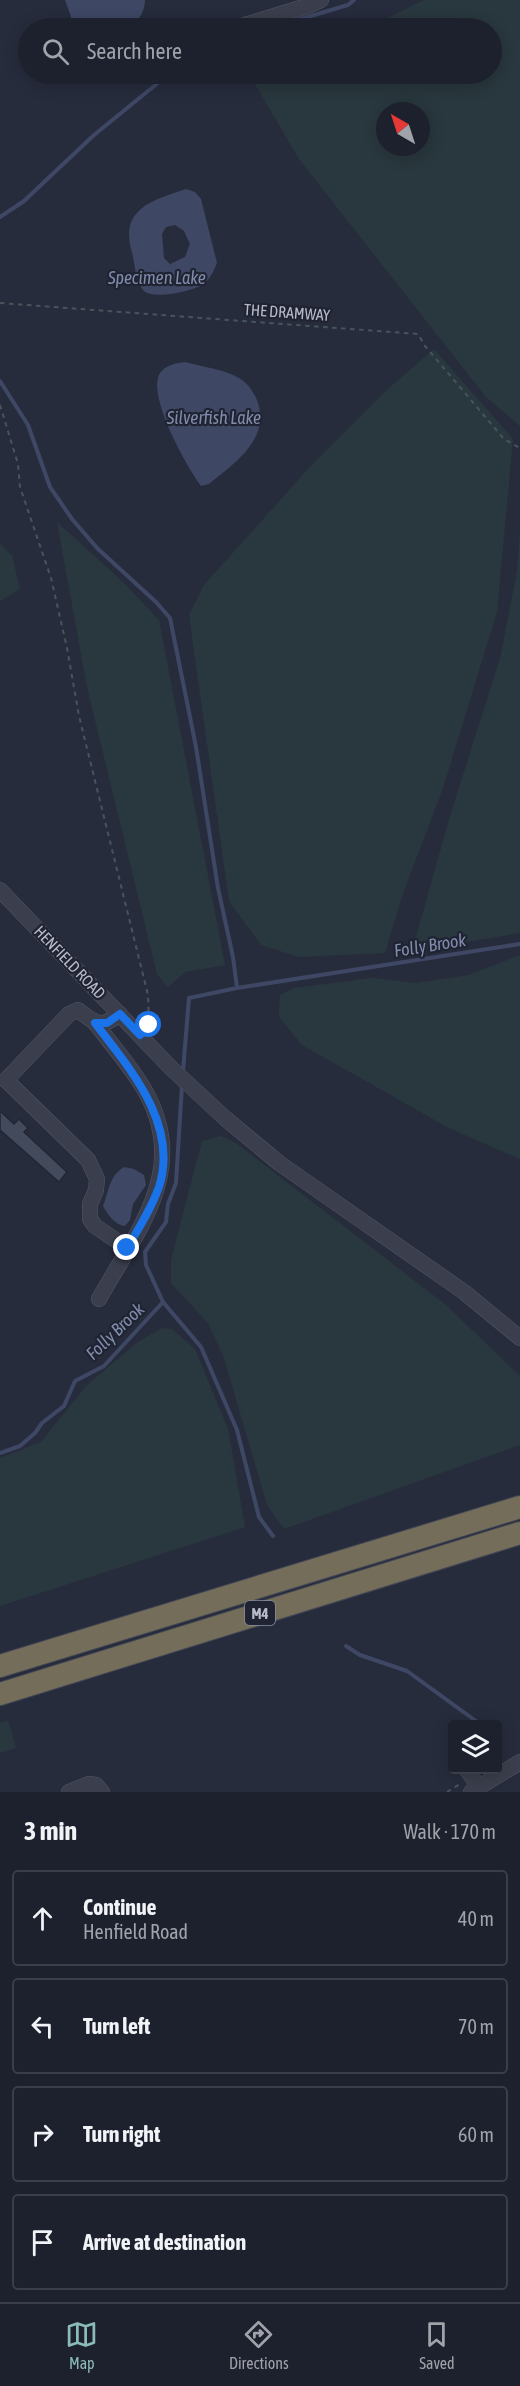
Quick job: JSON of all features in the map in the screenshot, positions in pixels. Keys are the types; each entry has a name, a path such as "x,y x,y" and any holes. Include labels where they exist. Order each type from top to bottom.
{"highway":[{"name":"M4","path":"0,1666 520,1507"},
{"name":"M4","path":"0,1694 520,1533"}],"street":[{"path":"268,18 321,0"},
{"name":"HENFIELD ROAD","path":"0,890 190,1087 279,1163 464,1292 520,1338"},
{"path":"99,1299 151,1207 163,1164 162,1143 151,1102 140,1082 95,1023 78,1010 69,1014 6,1080 88,1160 97,1179 96,1190 90,1204 90,1219 95,1226 127,1248"},
{"path":"95,1023 107,1023 120,1014"},
{"path":"469,1774 475,1790 520,1762"},
{"path":"69,1792 89,1784 96,1785 102,1792"}],"path":[{"name":"THE DRAMWAY","path":"0,303 418,334 504,439 520,448"},
{"path":"0,405 18,464 20,487 51,578 79,716 148,995 149,1025 140,1035"}],"shaded area":[{"path":"424,0 520,0 520,426 486,397 299,159 255,84 502,84 502,18 388,18"},
{"path":"434,349 513,439 497,612 443,788 402,896 385,953 299,957 261,945 229,901 189,615 204,585 308,469 389,388"},
{"path":"57,522 124,583 159,620 225,965 185,972 168,987 157,974 87,687"},
{"path":"520,531 520,933 412,951 450,816 501,655 517,571"},
{"path":"0,544 12,556 20,589 0,601"},
{"path":"520,955 520,1159 449,1128 302,1045 279,1017 280,995 295,988 371,978 416,983 469,975"},
{"path":"221,1136 236,1143 446,1305 520,1376 520,1445 284,1529 267,1505 224,1358 208,1323 171,1283 171,1260 202,1141"},
{"path":"162,1328 172,1329 195,1349 228,1429 245,1527 0,1606 0,1458 41,1442 87,1385 138,1342"},
{"path":"8,1720 16,1748 0,1753 0,1723"}],"water":[{"path":"65,0 145,0 139,18 71,18"},
{"name":"Specimen Lake","path":"186,189 195,192 201,199 217,263 209,278 200,286 165,295 149,294 141,288 136,275 129,239 131,224 135,215 149,203","holes":["175,225 184,231 190,244 185,257 170,264 164,258 162,234 166,227"]},
{"name":"Silverfish Lake","path":"185,362 227,372 242,380 255,396 260,416 259,428 247,450 209,484 201,486 170,431 163,413 157,383 162,370 168,366"},
{"path":"124,1167 134,1169 144,1175 146,1185 133,1204 130,1220 125,1226 115,1222 103,1206 112,1179"}],"building":[{"path":"0,1111 14,1124 19,1119 28,1128 24,1132 67,1172 59,1182 0,1130"}],"waterway":[{"path":"304,18 348,5 354,0"},
{"path":"0,217 24,201 94,135 157,84"},
{"path":"0,381 28,425 50,487 72,519 97,548 156,602 170,618 196,747 218,888 233,957 237,988 189,998 183,1071"},
{"name":"Folly Brook","path":"237,988 520,944"},
{"name":"Folly Brook","path":"0,1453 20,1446 35,1433 42,1423 64,1406 75,1381 104,1366 163,1302 146,1265 145,1252 166,1222 168,1204 176,1183 182,1085"},
{"path":"163,1302 201,1347 237,1430 259,1517 273,1536"},
{"path":"346,1646 360,1655 407,1671 474,1720"}],"route":[{"path":"127,1248 151,1207 159,1185 163,1164 162,1143 151,1102 140,1082 95,1023 107,1023 120,1014 140,1035 149,1025"}]}
